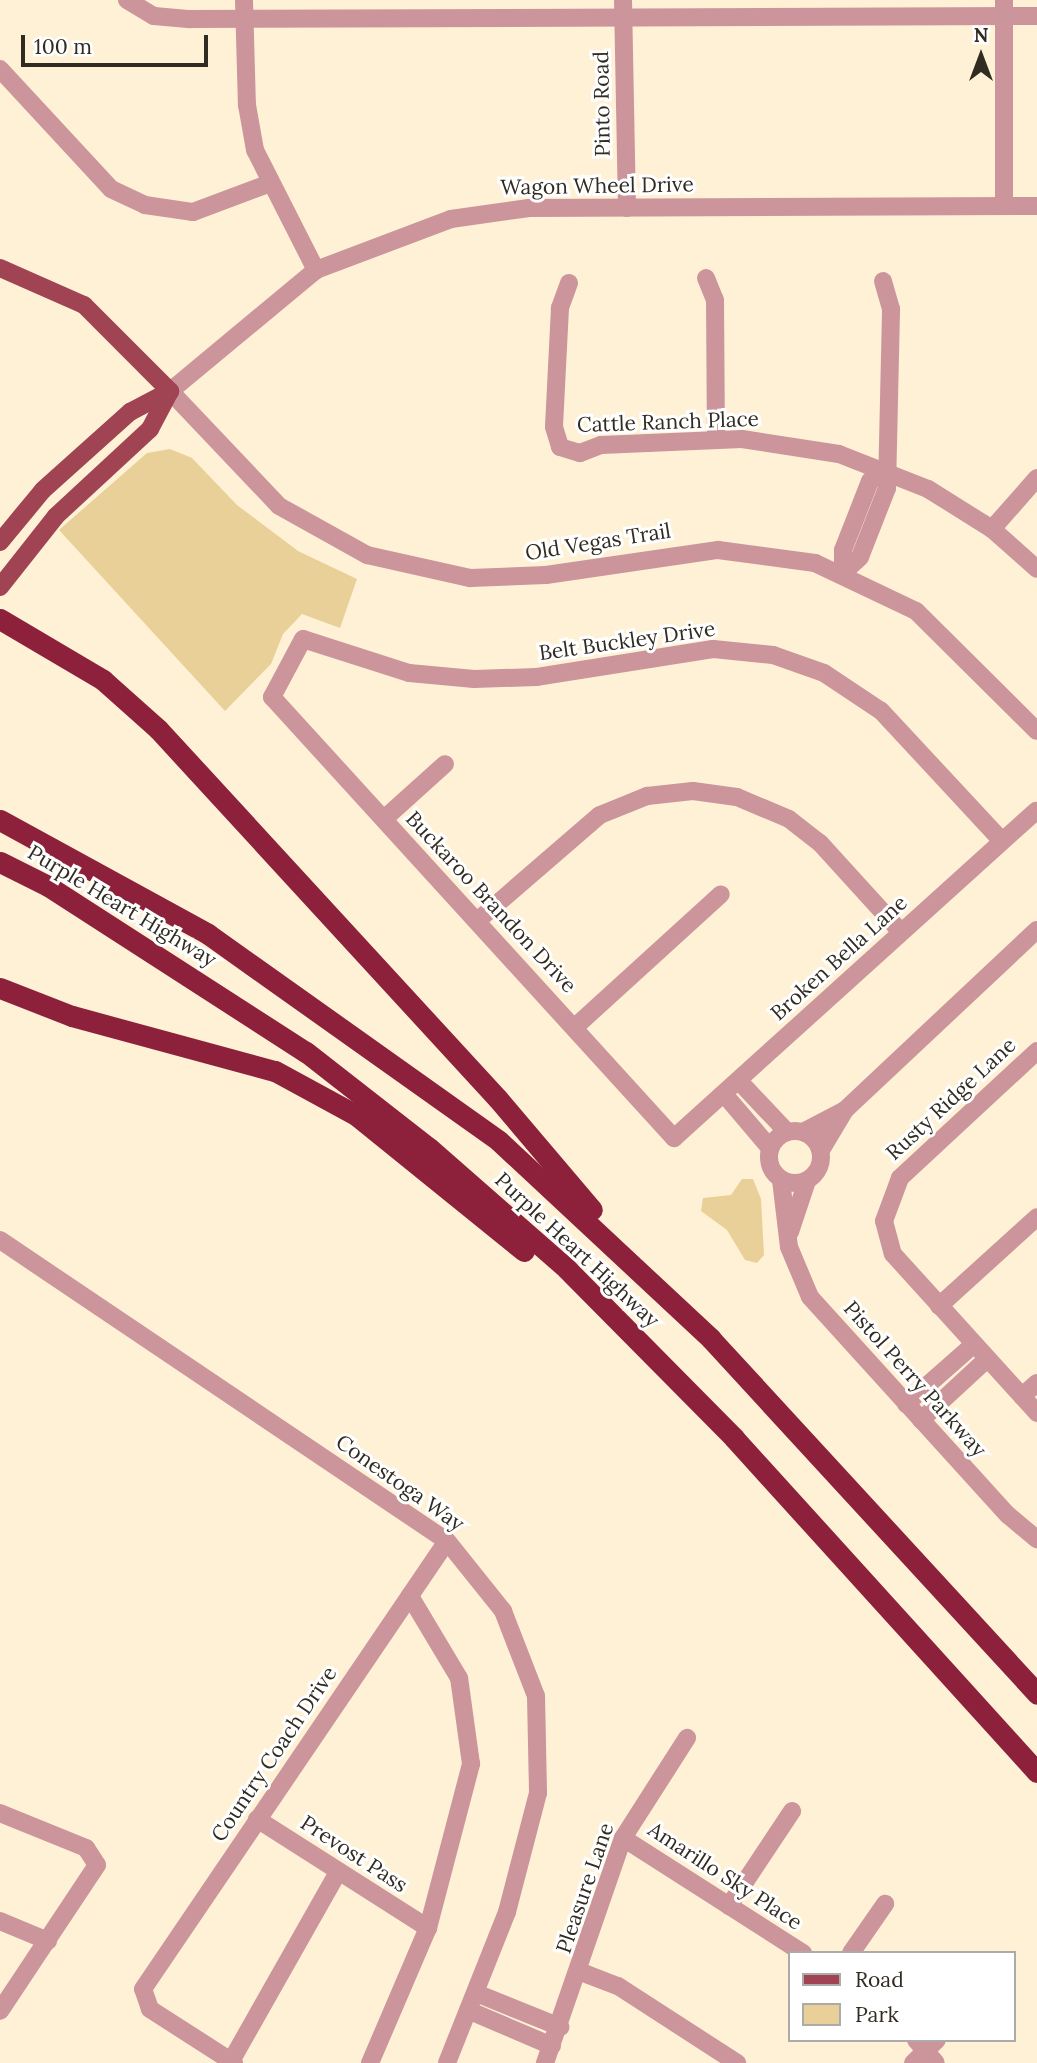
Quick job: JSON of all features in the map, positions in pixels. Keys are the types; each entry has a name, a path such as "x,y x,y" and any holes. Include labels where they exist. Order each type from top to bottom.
{"highway":[{"path":"0,619 103,681 159,729 498,1099 640,1268"},
{"name":"Purple Heart Highway","path":"0,820 266,971 499,1141 640,1268 1037,1694"},
{"name":"Purple Heart Highway","path":"0,862 48,886 295,1045 429,1148 567,1269 734,1438 1037,1772"},
{"path":"0,988 72,1016 275,1071 356,1115 455,1191 734,1438"}],"main road":[{"path":"0,268 84,305 170,391"},
{"name":"Wagon Wheel Drive","path":"0,542 76,461 130,412 170,391"},
{"name":"Wagon Wheel Drive","path":"0,587 93,480 150,429 170,391"}],"street":[{"path":"127,0 166,18 244,20 623,9 1004,8 1037,16"},
{"path":"244,0 250,129 268,184 316,270"},
{"path":"1004,8 1004,206"},
{"name":"Pinto Road","path":"623,9 627,208"},
{"path":"0,69 111,189 145,205 193,212 268,184"},
{"name":"Wagon Wheel Drive","path":"170,391 316,270 394,236 482,212 627,208 1037,206"},
{"path":"706,278 715,300 716,439"},
{"path":"843,573 860,557 887,488 885,470 892,444 891,309 883,281"},
{"name":"Cattle Ranch Place","path":"569,283 560,308 554,427 560,447 580,453 601,445 716,439 812,448 885,470 992,529 1037,569"},
{"name":"Old Vegas Trail","path":"170,391 279,506 327,537 404,568 512,579 718,550 783,555 843,573 937,627 1037,731"},
{"path":"992,529 1037,478"},
{"name":"Belt Buckley Drive","path":"272,697 303,639 410,673 474,679 537,677 713,649 773,655 824,673 881,711 1002,841"},
{"name":"Buckaroo Brandon Drive","path":"272,697 674,1138"},
{"path":"384,819 445,764"},
{"path":"477,921 600,815 647,796 693,791 737,797 789,819 820,843 901,932"},
{"name":"Broken Bella Lane","path":"674,1138 1036,811"},
{"path":"575,1027 721,894"},
{"path":"724,1094 770,1148 769,1165 781,1180 807,1181 820,1167 821,1150 845,1110 1035,936"},
{"name":"Rusty Ridge Lane","path":"939,1306 893,1254 884,1221 900,1178 1037,1051"},
{"path":"739,1081 795,1132 821,1150"},
{"path":"770,1148 795,1132 845,1110"},
{"name":"Pistol Perry Parkway","path":"781,1180 794,1265 810,1297 921,1420 1037,1539"},
{"name":"Pistol Perry Parkway","path":"790,1232 807,1181"},
{"path":"1037,1217 939,1306 1037,1413"},
{"name":"Conestoga Way","path":"0,1240 447,1541 503,1611 530,1672 540,1725 533,1820 470,2011 447,2063"},
{"path":"906,1404 973,1345"},
{"path":"921,1420 987,1359"},
{"path":"1022,1396 1037,1382"},
{"name":"Country Coach Drive","path":"232,2062 150,2009 142,1995 257,1819 447,1541"},
{"path":"370,2063 428,1928 460,1824 471,1745 454,1665 410,1596"},
{"name":"Pleasure Lane","path":"545,2063 581,1972 623,1838 687,1738"},
{"path":"729,1906 792,1811"},
{"path":"0,1813 86,1848 97,1865 0,2011"},
{"name":"Prevost Pass","path":"257,1819 428,1928"},
{"name":"Amarillo Sky Place","path":"623,1838 800,1951"},
{"path":"232,2062 338,1872"},
{"path":"852,1951 885,1903"},
{"path":"0,1921 48,1941"},
{"path":"581,1972 618,1986 737,2063"},
{"path":"476,1993 560,2027"},
{"path":"470,2011 552,2046"}],"green space":[{"path":"170,449 192,458 237,505 298,551 357,579 340,628 302,614 283,634 271,664 225,711 59,530 147,453"},
{"path":"742,1179 753,1179 761,1199 764,1255 757,1263 745,1260 727,1230 701,1211 703,1198 731,1195"}]}
